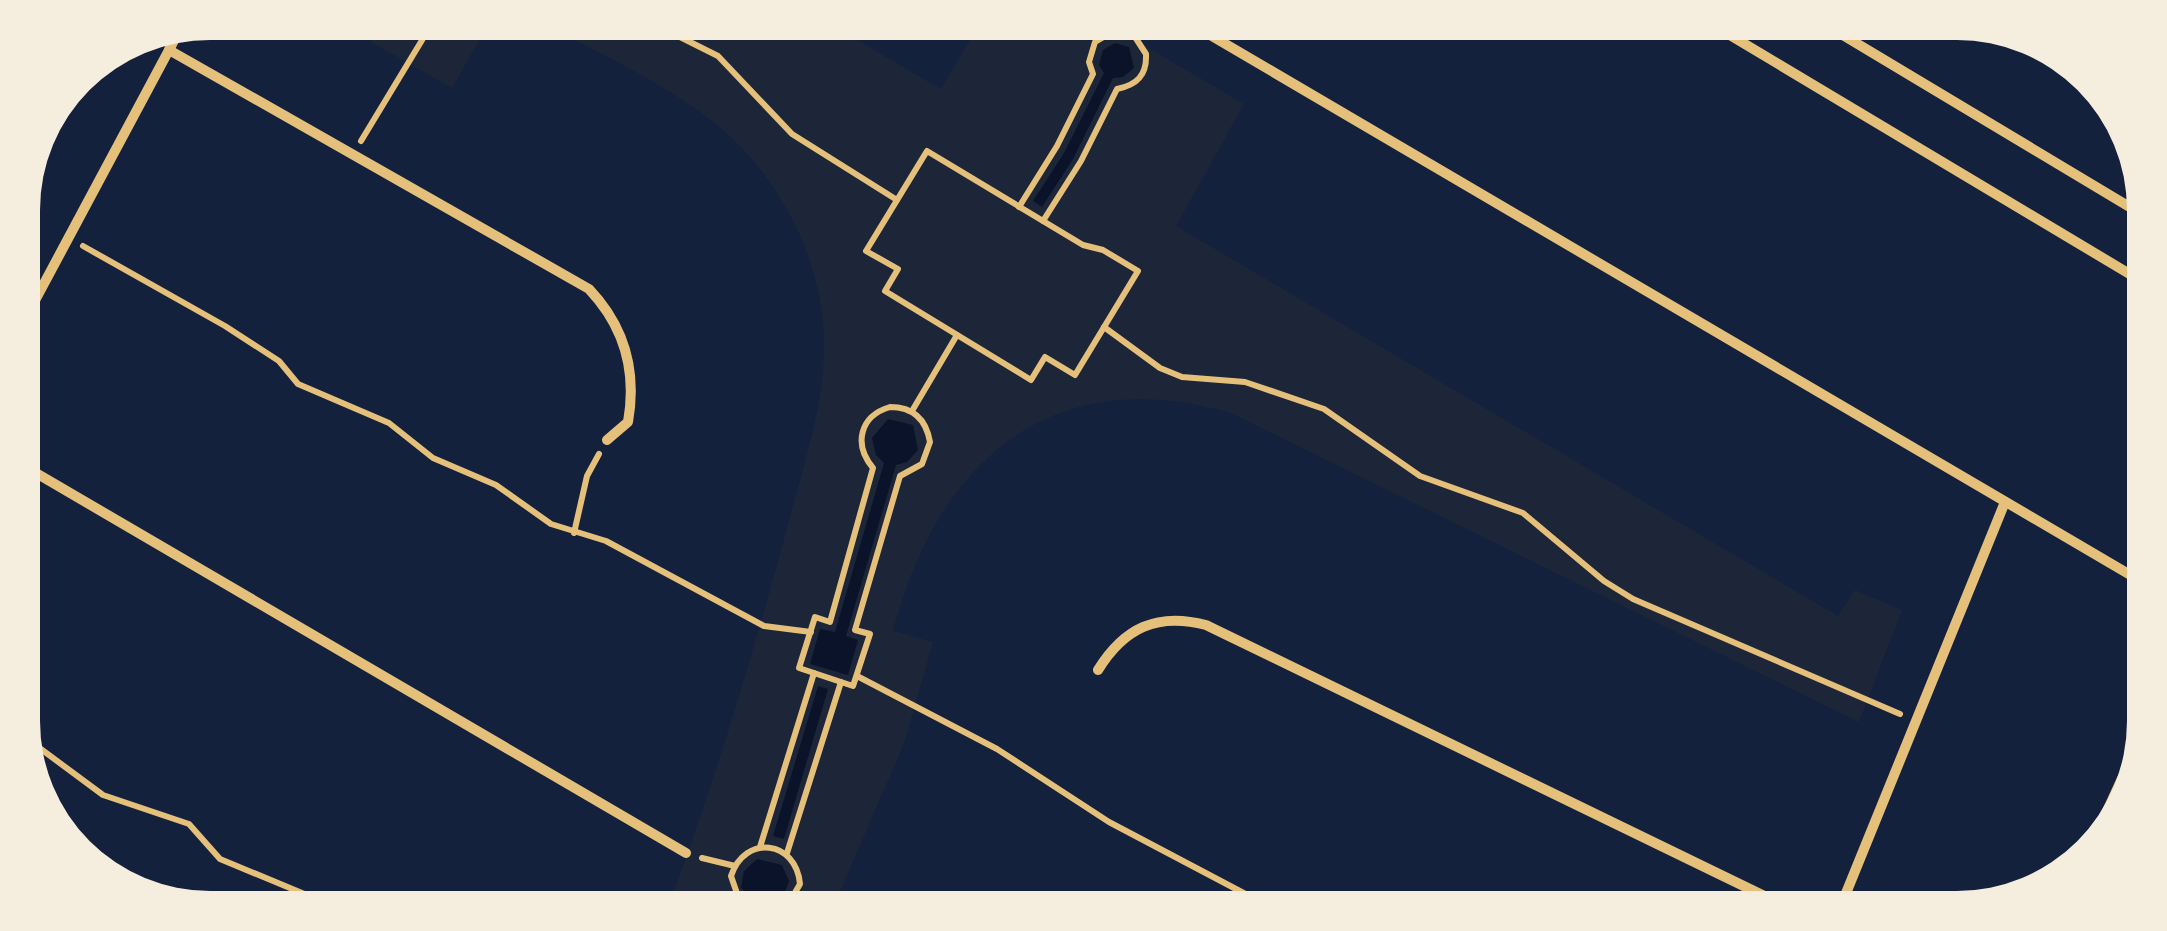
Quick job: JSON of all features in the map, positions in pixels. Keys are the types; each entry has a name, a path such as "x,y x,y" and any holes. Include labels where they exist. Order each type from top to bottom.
{"street":[{"path":"1219,40 2127,573"},
{"path":"1738,40 2127,272"},
{"path":"1851,40 2127,205"},
{"path":"40,291 171,45"},
{"path":"169,50 570,275 605,306 625,344 631,396 628,422 606,440"},
{"path":"40,475 686,854"},
{"path":"1847,891 2006,502"},
{"path":"1098,670 1113,646 1133,629 1156,620 1182,618 1206,624 1754,891"}],"path":[{"path":"353,153 422,40"},
{"path":"686,40 718,56 792,134 896,200"},
{"path":"1019,206 1058,146 1094,74 1090,62 1099,40"},
{"path":"1043,221 1081,161 1116,88 1136,82 1143,74 1146,54 1137,40"},
{"path":"927,150 1019,206 1138,271 1075,374 1045,356 1031,380 885,291 898,269 866,251 927,150"},
{"path":"69,238 213,318 280,361 298,384 389,422 433,458 496,486 551,524 626,550 764,626 811,632"},
{"path":"1104,326 1160,368 1182,377 1245,382 1324,409 1420,476 1523,512 1604,581 1633,599 1915,721"},
{"path":"912,411 957,335"},
{"path":"902,407 912,411 928,430 928,454 912,472 900,476 855,630 870,634 854,686 799,668 811,632 815,618 830,622 872,468 861,449 863,426 879,410 902,407"},
{"path":"574,532 587,476 606,440"},
{"path":"760,847 814,673"},
{"path":"856,676 997,749 1109,822 1240,891"},
{"path":"787,854 842,682"},
{"path":"43,750 104,795 190,824 220,859 297,891"},
{"path":"734,891 734,866 749,850 760,847 787,854 799,872 798,891"},
{"path":"686,854 734,866"}],"shaded area":[{"path":"372,40 479,40 452,88"},
{"path":"575,40 857,40 941,89 970,40 1135,40 1244,104 1176,226 1838,616 1855,590 1902,610 1859,722 1231,413 1166,401 1108,401 1056,415 1011,439 972,474 939,518 913,571 893,631 933,642 905,741 840,891 674,891 734,714 808,451 822,384 824,339 818,292 805,247 771,184 736,142 658,85"},
{"path":"1115,43 1129,47 1134,68 1123,77 1113,78 1073,159 1042,207 1033,201 1064,153 1104,73 1099,65 1103,50"},
{"path":"888,419 913,425 918,450 907,462 896,465 846,636 858,640 848,675 810,664 820,629 835,632 884,463 876,455 872,438"},
{"path":"818,686 828,689 784,839 773,836"},
{"path":"757,859 782,865 789,881 785,891 744,891 744,871"}]}
